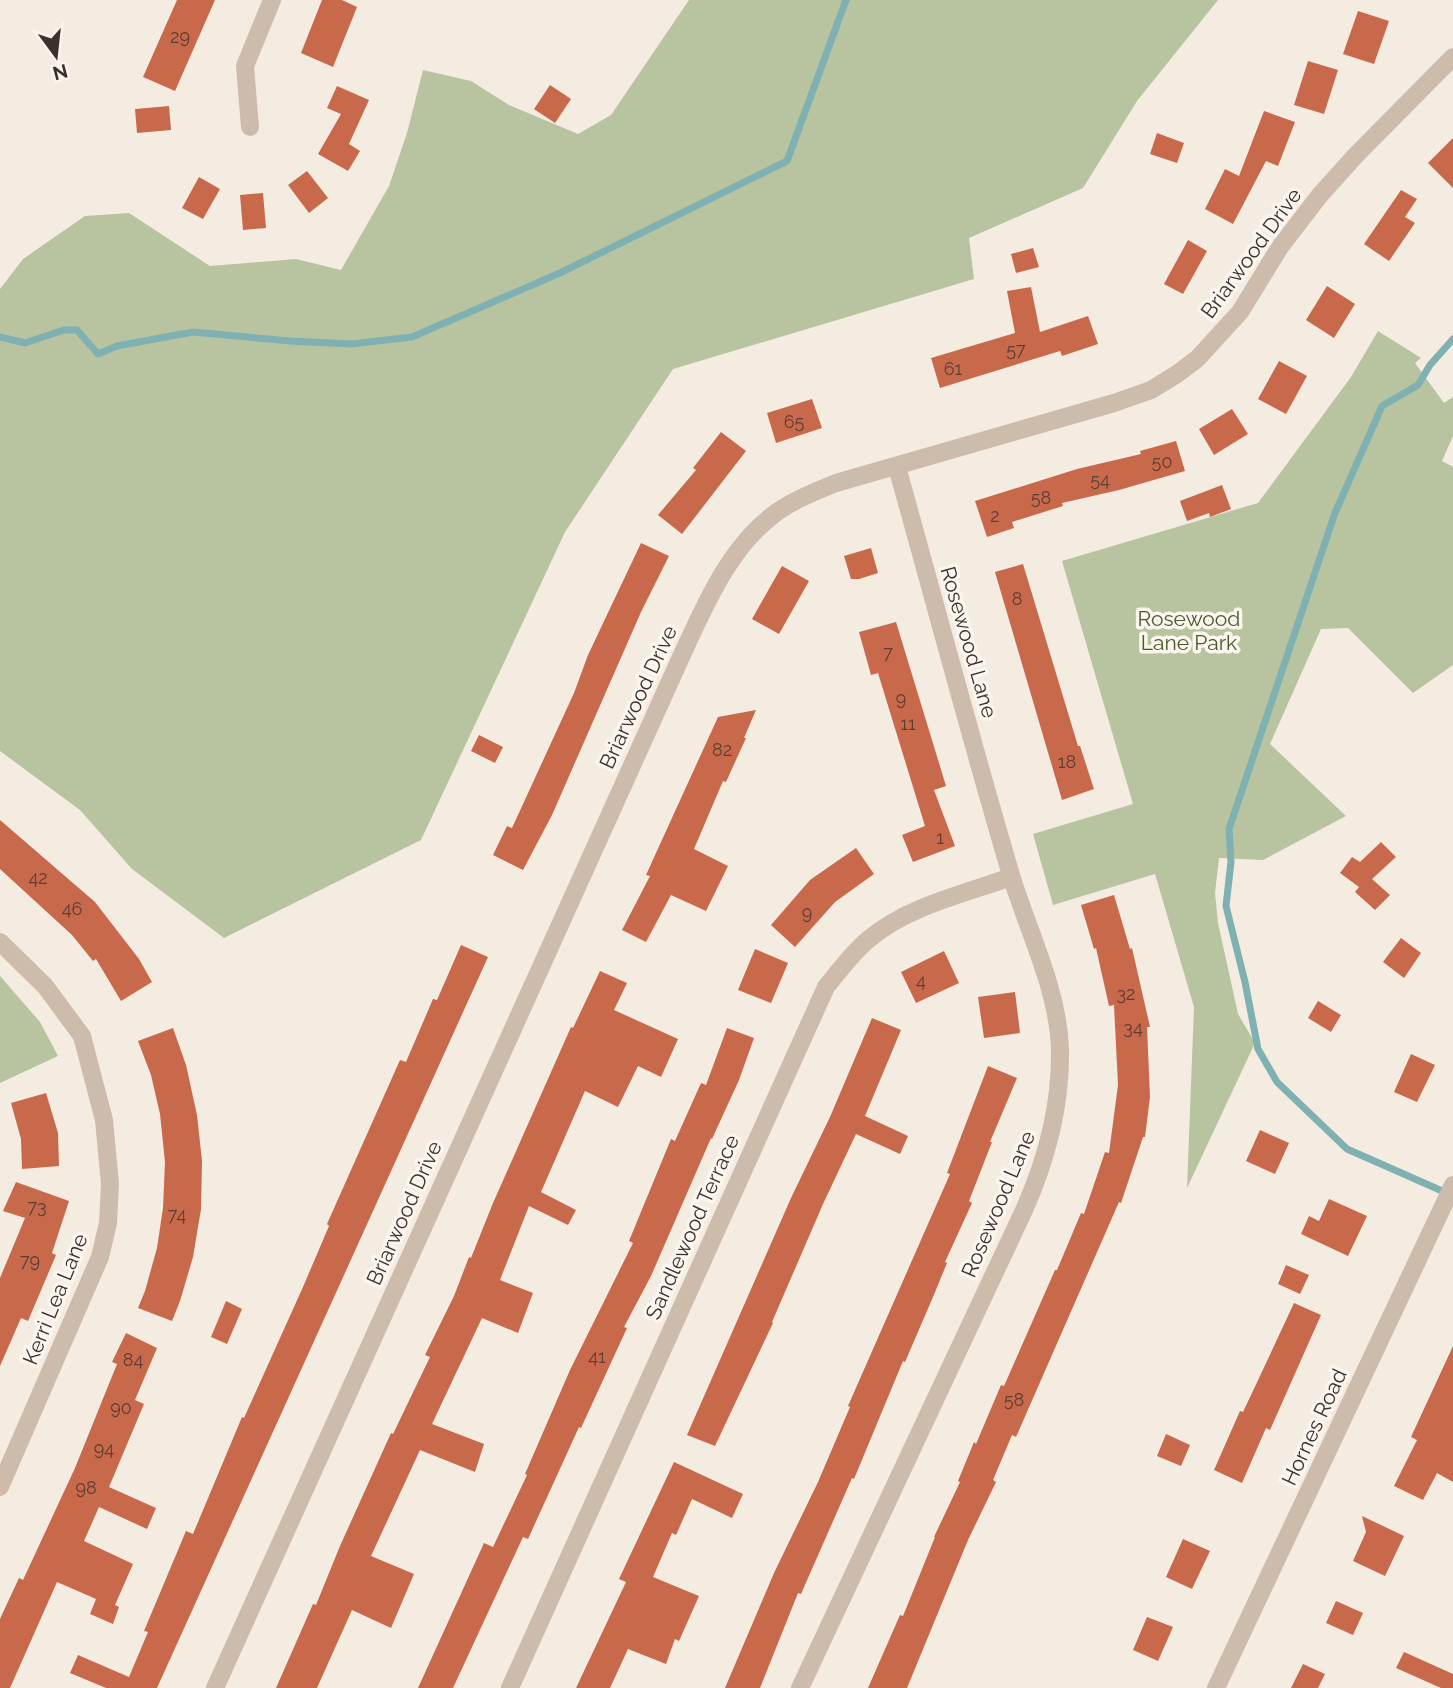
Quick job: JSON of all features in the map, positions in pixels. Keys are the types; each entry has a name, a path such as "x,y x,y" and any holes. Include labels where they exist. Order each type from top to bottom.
{"street":[{"path":"250,127 245,66 272,0"},
{"name":"Briarwood Drive","path":"215,1688 567,906 692,634 734,556 772,516 798,499 836,483 1114,403 1151,390 1178,374 1197,359 1240,312 1280,247 1320,195 1453,57"},
{"name":"Rosewood Lane","path":"800,1688 1020,1220 1051,1140 1056,1118 1058,1028 1048,988 1011,877 897,467"},
{"name":"Sandlewood Terrace","path":"510,1688 826,987 852,955 888,924 908,914 1011,877"},
{"name":"Kerri Lea Lane","path":"0,943 45,986 82,1036 104,1120 110,1184 108,1223 100,1257 0,1488"},
{"name":"Hornes Road","path":"1216,1688 1451,1191"}],"green space":[{"path":"689,0 1218,0 1137,101 1083,188 969,238 974,279 673,369 565,532 421,840 224,938 132,869 80,810 0,751 0,289 23,259 85,216 129,213 210,266 296,259 341,270 389,186 407,133 423,70 471,81 509,105 578,134 611,115"},
{"name":"Rosewood Lane Park","path":"1378,331 1421,358 1415,363 1444,403 1453,397 1453,436 1442,461 1453,467 1453,665 1413,693 1348,628 1321,629 1270,744 1346,816 1263,860 1219,858 1215,893 1218,923 1238,1014 1255,1043 1187,1188 1194,1007 1155,874 1053,905 1033,834 1133,804 1062,561 1258,503 1351,377"},
{"path":"0,976 40,1022 58,1056 0,1083"}],"building":[{"path":"177,0 215,0 175,91 143,77"},
{"path":"322,0 342,0 357,7 333,67 301,53"},
{"path":"1358,11 1389,21 1374,64 1343,54"},
{"path":"1308,61 1338,70 1324,114 1294,105"},
{"path":"550,85 571,99 555,123 534,109"},
{"path":"337,86 369,100 349,144 360,151 348,171 318,154 341,114 327,108"},
{"path":"169,106 171,130 137,133 135,109"},
{"path":"1264,111 1295,122 1278,166 1266,161 1233,224 1205,209 1225,169 1239,176"},
{"path":"1157,133 1184,143 1177,163 1150,154"},
{"path":"1453,138 1453,188 1428,163"},
{"path":"307,171 328,198 309,213 288,185"},
{"path":"199,177 220,189 203,219 182,208"},
{"path":"1401,190 1417,199 1405,217 1415,223 1389,261 1364,244"},
{"path":"263,193 266,228 243,230 240,195"},
{"path":"1188,240 1207,251 1183,294 1164,284"},
{"path":"1033,248 1039,267 1016,273 1011,254"},
{"path":"1327,286 1355,304 1334,338 1306,320"},
{"path":"1031,287 1040,332 1088,316 1098,344 1062,356 1060,351 940,388 931,358 1015,333 1007,291"},
{"path":"1279,361 1307,376 1286,414 1258,399"},
{"path":"812,399 822,428 776,443 767,413"},
{"path":"1232,409 1248,434 1214,455 1199,429"},
{"path":"721,432 746,451 682,534 658,515 696,470 693,468"},
{"path":"1176,441 1185,471 1062,503 1063,506 1012,522 1014,528 987,537 975,501 1077,469 1141,454 1140,451"},
{"path":"1222,485 1231,509 1210,517 1209,513 1187,521 1180,501"},
{"path":"641,543 669,556 641,612 552,815 523,870 493,855 507,826 512,828 574,693 588,655"},
{"path":"871,548 878,573 851,579 844,556"},
{"path":"1023,564 1078,746 1094,789 1062,800 995,572"},
{"path":"782,566 809,581 779,634 752,619"},
{"path":"896,622 946,786 934,790 955,846 913,862 902,835 925,826 878,673 871,675 859,632"},
{"path":"756,710 746,738 726,782 723,781 694,849 728,866 706,911 671,895 646,942 622,930 650,876 646,875 718,717"},
{"path":"479,735 503,747 495,763 471,751"},
{"path":"0,820 95,902 139,959 152,982 121,1001 96,959 93,961 72,935 0,869"},
{"path":"1381,842 1396,857 1372,879 1390,895 1375,910 1355,892 1359,887 1340,873 1352,857 1360,862"},
{"path":"856,848 874,874 835,902 795,947 771,925 810,880"},
{"path":"1114,895 1130,949 1132,948 1150,1027 1147,1027 1150,1097 1145,1137 1121,1203 1119,1202 1016,1437 1012,1435 993,1480 996,1482 968,1540 907,1688 868,1688 900,1615 903,1616 934,1537 960,1482 958,1481 974,1442 976,1444 1001,1385 1004,1386 1081,1213 1084,1214 1105,1152 1109,1153 1118,1085 1114,1005 1109,1006 1096,948 1094,949 1081,905"},
{"path":"1401,938 1421,953 1404,978 1383,962"},
{"path":"461,945 488,957 157,1688 106,1688 70,1673 78,1655 129,1677 148,1632 144,1631 186,1531 193,1534 400,1060 406,1062 433,999 437,1000"},
{"path":"755,949 788,963 771,1003 738,990"},
{"path":"944,951 959,983 916,1003 901,972"},
{"path":"600,971 627,983 614,1010 678,1039 661,1077 638,1066 618,1107 585,1091 541,1192 576,1210 568,1225 529,1206 500,1280 533,1293 518,1333 482,1318 432,1424 484,1444 475,1472 420,1450 371,1556 414,1574 391,1628 352,1610 317,1688 276,1688 313,1604 316,1605 391,1433 393,1434 430,1357 425,1355 454,1296 469,1257 471,1258 571,1027 573,1028"},
{"path":"1015,992 1020,1033 984,1038 978,997"},
{"path":"1318,1001 1341,1015 1331,1032 1308,1018"},
{"path":"872,1018 901,1030 865,1116 908,1136 900,1154 856,1134 773,1323 715,1446 687,1435 791,1198 830,1117"},
{"path":"173,1028 186,1065 197,1115 202,1161 201,1209 193,1257 172,1321 138,1308 157,1248 163,1208 165,1162 160,1114 151,1075 138,1041"},
{"path":"727,1028 754,1038 739,1080 651,1276 624,1327 627,1328 581,1428 579,1427 528,1539 523,1537 453,1688 418,1688 484,1543 493,1547 527,1475 525,1474 570,1370 633,1243 629,1241 671,1139 675,1141 701,1083 706,1085"},
{"path":"1411,1054 1435,1065 1417,1102 1394,1092"},
{"path":"988,1066 1017,1078 990,1142 969,1201 972,1203 945,1262 947,1263 933,1297 854,1479 852,1478 801,1594 798,1593 760,1688 725,1688 774,1573 818,1482 850,1407 848,1406 950,1174 947,1173"},
{"path":"46,1093 58,1133 59,1166 22,1169 21,1139 11,1103"},
{"path":"1260,1130 1289,1143 1275,1174 1246,1161"},
{"path":"16,1182 69,1201 52,1253 56,1255 28,1321 21,1318 0,1366 0,1278 25,1218 3,1211"},
{"path":"1329,1199 1367,1216 1348,1256 1301,1234 1309,1216 1319,1221"},
{"path":"1286,1265 1309,1275 1300,1294 1278,1284"},
{"path":"226,1301 242,1309 227,1344 211,1337"},
{"path":"1294,1303 1321,1315 1270,1430 1266,1428 1242,1483 1214,1470"},
{"path":"126,1333 157,1348 135,1400 144,1404 109,1487 156,1508 147,1529 99,1507 84,1541 133,1564 115,1605 119,1607 113,1624 90,1614 96,1599 57,1582 10,1688 0,1688 0,1619 19,1578 23,1580 75,1468 117,1364 112,1362"},
{"path":"1453,1346 1453,1482 1437,1473 1423,1500 1394,1486 1417,1440 1411,1437"},
{"path":"1166,1434 1190,1445 1181,1466 1157,1456"},
{"path":"674,1462 743,1494 732,1518 692,1499 676,1535 672,1533 653,1577 699,1596 679,1641 675,1639 666,1664 628,1649 610,1688 576,1688 626,1582 619,1579"},
{"path":"1362,1516 1404,1536 1385,1576 1353,1561 1366,1532"},
{"path":"1183,1539 1210,1551 1192,1589 1166,1577"},
{"path":"1336,1601 1363,1613 1353,1635 1326,1623"},
{"path":"1147,1617 1173,1627 1158,1661 1133,1650"},
{"path":"1404,1652 1453,1674 1453,1688 1441,1688 1396,1668"},
{"path":"1303,1664 1325,1674 1318,1688 1291,1688"}],"waterway":[{"path":"0,337 25,343 64,330 77,330 98,354 117,346 193,332 352,344 412,337 560,273 787,161 846,0"},
{"path":"1449,1194 1347,1149 1277,1082 1258,1049 1226,906 1231,862 1229,829 1335,513 1382,406 1418,385 1430,365 1453,339"}]}
